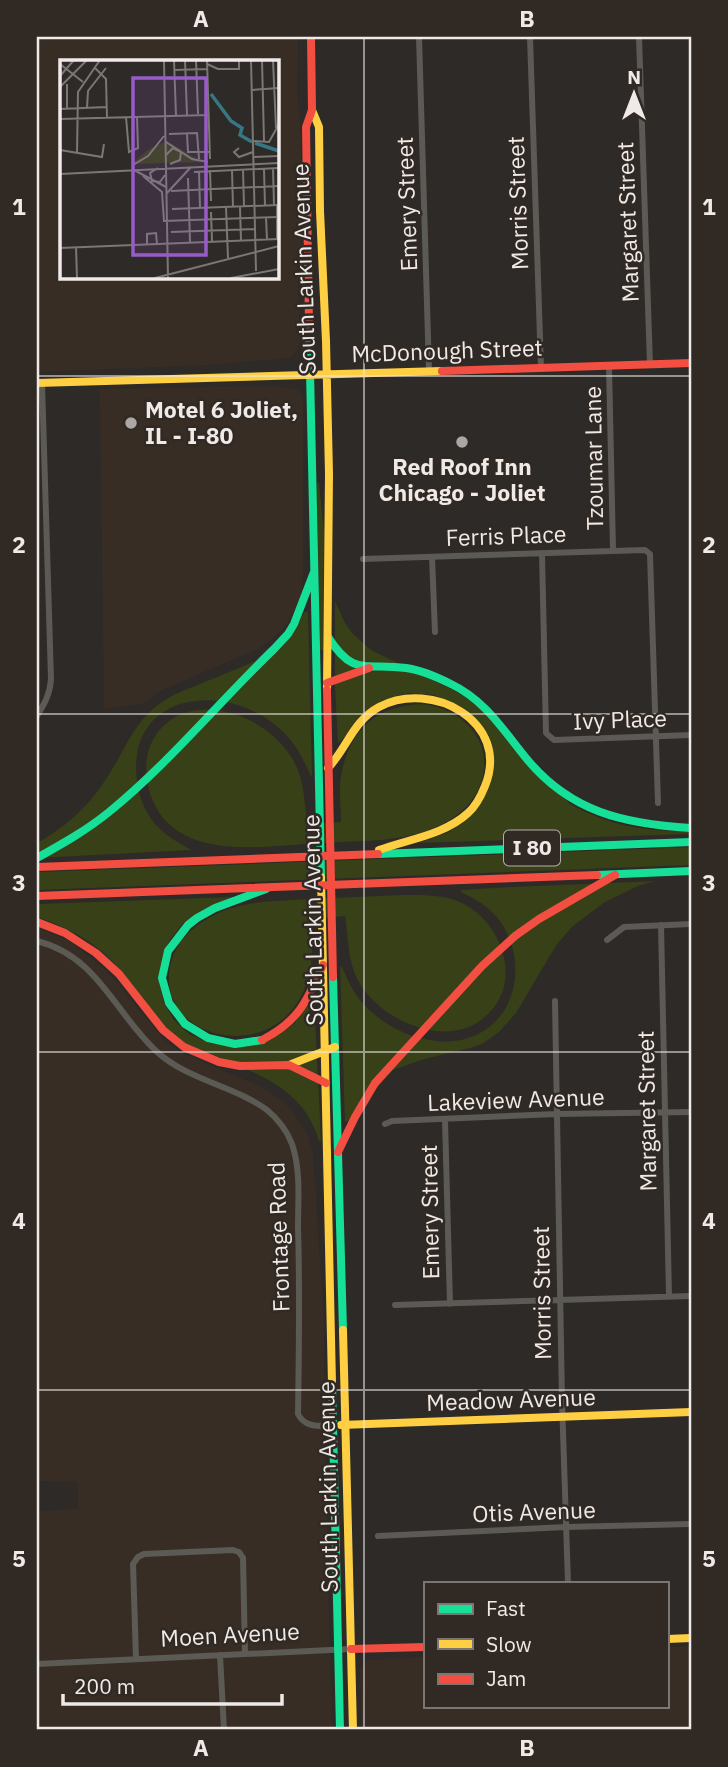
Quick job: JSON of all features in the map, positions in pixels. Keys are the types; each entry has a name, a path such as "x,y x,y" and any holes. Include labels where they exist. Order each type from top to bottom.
{"main road":[{"name":"South Larkin Avenue","path":"311,37 312,110 306,127 310,375 340,1730"},
{"name":"South Larkin Avenue","path":"312,110 319,127 327,374 328,768 353,1730"},
{"name":"McDonough Street","path":"39,383 691,363"},
{"path":"37,858 94,825 122,802 274,649 288,634 314,572"},
{"path":"328,637 339,654 351,663 421,671 463,690 497,719 541,775 588,809 641,825 691,828"},
{"path":"327,683 372,667"},
{"path":"328,768 364,717 389,702 403,698 433,699 455,707 473,721 485,738 489,758 488,779 477,803 445,828 372,854"},
{"name":"I 80","path":"37,867 691,842"},
{"name":"I 80","path":"37,896 691,871"},
{"path":"338,1152 359,1108 384,1072 480,968 516,935 569,900 616,874"},
{"path":"270,887 199,916 181,932 165,959 163,970 164,990 171,1009 186,1026 203,1036 223,1042 251,1042 267,1038 290,1022 301,1010 323,965"},
{"path":"37,922 74,938 107,962 163,1030 184,1047 219,1062 240,1066 289,1065 335,1047"},
{"path":"289,1065 326,1083"},
{"name":"Meadow Avenue","path":"333,1426 691,1412"},
{"path":"668,1639 691,1638"},
{"name":"Moen Avenue","path":"351,1649 424,1647"}],"street":[{"name":"Emery Street","path":"419,37 429,371"},
{"name":"Morris Street","path":"530,37 541,368"},
{"name":"Margaret Street","path":"639,37 650,365"},
{"name":"Tzoumar Lane","path":"609,366 613,550"},
{"path":"37,716 50,692 51,679 39,383"},
{"name":"Ferris Place","path":"363,559 642,549 649,554 655,736"},
{"name":"Ivy Place","path":"542,553 546,733 554,740 691,735"},
{"path":"432,556 435,632"},
{"path":"655,736 658,803"},
{"path":"607,940 624,928 691,924"},
{"name":"Margaret Street","path":"661,925 669,1296"},
{"name":"Frontage Road","path":"37,941 57,947 80,961 97,978 146,1041 165,1058 254,1102 267,1110 283,1127 294,1152 297,1181 299,1414 307,1424 333,1426"},
{"name":"Morris Street","path":"555,1001 559,1300 568,1582"},
{"name":"Lakeview Avenue","path":"385,1124 392,1121 556,1114 691,1112"},
{"name":"Emery Street","path":"446,1120 450,1304"},
{"path":"395,1305 691,1296"},
{"name":"Otis Avenue","path":"378,1536 691,1524"},
{"path":"136,1659 133,1564 144,1554 233,1550 239,1552 243,1558 245,1654"},
{"name":"Moen Avenue","path":"37,1664 351,1649"},
{"path":"220,1655 224,1730"}],"shaded area":[{"path":"37,37 298,37 302,235 298,284 300,342 297,350 288,358 208,365 37,372"},
{"path":"272,386 295,389 303,399 303,573 302,591 295,609 284,628 257,649 158,692 142,704 104,709 100,389"},
{"path":"37,928 69,941 109,973 165,1041 180,1052 262,1087 279,1098 291,1109 308,1135 313,1155 324,1322 332,1730 37,1730 37,1511 78,1509 78,1482 37,1481"},
{"path":"691,1646 691,1730 361,1730 360,1667 368,1660 424,1657 424,1708 668,1708 668,1647"}],"green space":[{"path":"317,483 324,531 323,650 320,650"},
{"path":"335,601 352,633 371,650 477,704 570,804 599,818 627,826 688,831 689,834 419,843 449,832 483,800 488,736 435,695 409,693 396,696 338,743"},
{"path":"304,612 308,612 312,778 292,742 266,718 241,706 215,701 189,702 166,710 148,726 138,750 137,781 144,807 151,819 167,835 191,850 37,858 37,843 66,824 90,800 134,732 151,711 178,693 263,658 298,625"},
{"path":"423,704 446,710 464,721 476,736 483,753 484,771 479,789 467,806 448,821 418,834 369,841 225,846 202,842 181,833 164,819 150,794 146,773 148,751 161,728 171,719 193,711 225,711 256,724 282,745 292,758 302,782 307,824 341,822 340,783 343,766 356,737 376,717 390,710"},
{"path":"691,847 691,865 37,890 37,872"},
{"path":"656,881 638,886 605,902 573,926 557,944 516,1013 499,1032 482,1044 393,1070 345,1122 340,967 360,1000 385,1023 401,1031 435,1041 470,1038 497,1020 506,1007 512,993 515,963 507,933 499,920 487,907 461,890"},
{"path":"401,895 450,898 464,904 489,925 497,939 506,969 504,985 499,1000 489,1013 474,1025 457,1030 420,1028 385,1010 371,998 356,976 345,916 311,919 312,959 307,982 292,1010 270,1028 245,1035 219,1034 196,1025 178,1009 169,987 172,959 185,937 213,915 243,905 265,902"},
{"path":"233,897 184,922 168,943 159,982 164,1003 174,1020 189,1034 212,1044 269,1041 294,1024 314,997 321,1141 302,1107 290,1095 245,1068 186,1044 165,1027 103,952 76,934 37,917 37,904"}],"traffic: fast":[{"path":"309,325 321,877"},
{"path":"37,858 92,825 131,793 274,649 294,624 314,572"},
{"path":"328,637 337,650 354,663 417,670 474,698 543,776 580,803 600,812 643,823 691,828"},
{"path":"378,854 691,842"},
{"path":"597,875 691,871"},
{"path":"262,1040 235,1044 208,1038 185,1024 169,1003 162,978 168,951 188,925 215,908 266,889"},
{"path":"333,977 343,1330"},
{"path":"332,1384 340,1730"}],"traffic: slow":[{"path":"312,110 319,127 326,341 329,474 327,690"},
{"path":"37,383 442,371"},
{"path":"328,768 356,727 370,713 400,700 422,699 443,703 462,712 477,725 487,743 490,763 485,786 473,807 448,827 379,850"},
{"path":"321,877 332,1384"},
{"path":"289,1065 335,1047"},
{"path":"343,1330 353,1730"},
{"path":"341,1425 691,1412"},
{"path":"668,1639 691,1638"}],"traffic: jam":[{"path":"309,325 306,127 312,110 311,37"},
{"path":"442,371 691,363"},
{"path":"327,683 369,668"},
{"path":"327,690 333,977"},
{"path":"37,867 378,854"},
{"path":"37,896 597,875"},
{"path":"338,1152 375,1083 482,966 515,936 539,919 615,875"},
{"path":"37,922 65,933 96,953 119,974 163,1030 184,1047 219,1062 240,1066 289,1065 326,1083"},
{"path":"262,1040 285,1025 300,1009 323,965"},
{"path":"351,1649 424,1647"}],"place":[{"name":"Motel 6 Joliet, IL - I-80","path":"131,423"},
{"name":"Red Roof Inn Chicago - Joliet","path":"462,442"}]}
